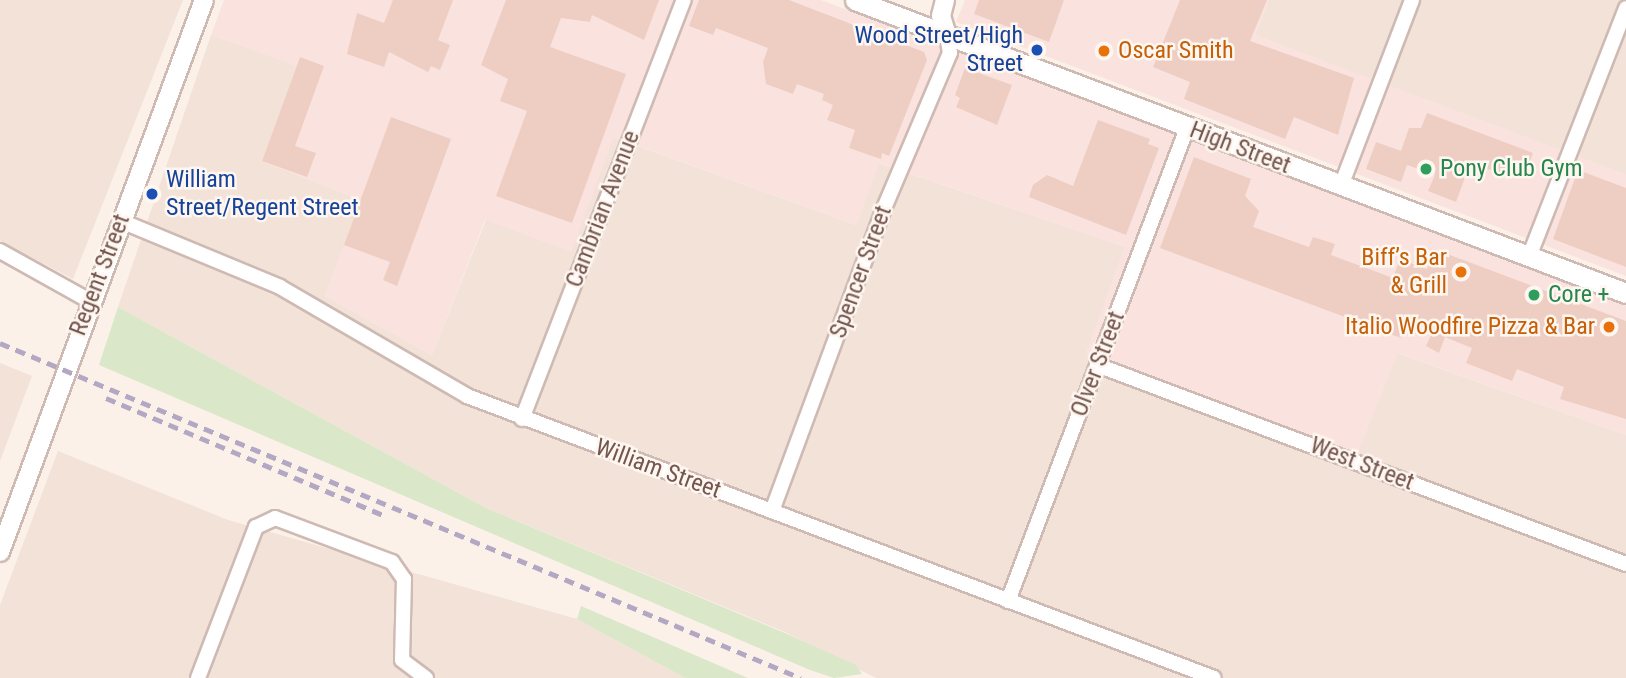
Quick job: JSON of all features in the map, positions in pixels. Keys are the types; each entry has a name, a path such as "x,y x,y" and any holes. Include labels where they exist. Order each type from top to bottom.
{"main road":[{"name":"High Street","path":"855,0 1626,293"}],"street":[{"name":"Regent Street","path":"0,550 90,301 204,0"},
{"name":"Cambrian Avenue","path":"522,419 684,0"},
{"path":"945,0 941,16 947,36"},
{"path":"1341,186 1412,0"},
{"path":"1529,257 1626,8"},
{"name":"Spencer Street","path":"772,511 882,213 950,53 947,36"},
{"name":"Olver Street","path":"1009,601 1187,128"},
{"name":"William Street","path":"121,222 280,287 438,384 522,419 1214,678"},
{"path":"0,251 90,301"},
{"name":"West Street","path":"1097,365 1626,564"},
{"path":"198,678 256,527 275,518 292,520 392,562 404,579 398,645 402,660 426,678"}],"shaded area":[{"path":"0,0 183,0 73,279 0,241"},
{"path":"224,0 821,0 1626,306 1626,435 1398,353 1358,453 1086,352 1125,247 880,163 856,225 614,137 571,252 485,220 432,355 325,296 361,200 262,161 296,66 211,35"},
{"path":"965,0 1269,0 1255,35 1626,174 1626,276 956,22"},
{"path":"1269,0 1626,0 1626,177 1255,35"},
{"path":"211,35 297,65 262,161 361,200 325,296 432,355 486,220 571,251 613,137 856,225 879,163 1125,247 1087,352 1357,452 1397,353 1626,435 1626,678 876,678 785,632 486,508 118,307"},
{"path":"0,363 32,376 0,461"},
{"path":"58,451 228,520 577,619 685,678 0,678 0,605"}],"green space":[{"path":"118,307 486,508 785,633 856,665 862,674 834,678 810,670 99,365"},
{"path":"581,606 748,678 685,678 577,619"}],"building":[{"path":"393,0 453,0 438,40 450,45 440,70 431,66 428,72 389,52 384,67 347,54 357,13 384,23"},
{"path":"506,0 659,0 644,40 592,15 590,22 561,18 550,47 626,74 572,223 496,196 527,111 500,101 508,79 481,65"},
{"path":"699,0 789,0 924,52 927,60 889,156 882,153 881,159 849,148 855,130 827,120 833,105 822,100 824,94 797,84 793,94 766,84 763,62 768,48 716,28 713,35 689,26"},
{"path":"979,0 1064,0 1049,42 974,14"},
{"path":"1180,0 1267,0 1250,41 1354,78 1338,135 1294,117 1285,139 1184,99 1190,82 1153,67"},
{"path":"300,57 324,66 295,146 316,153 307,177 262,161"},
{"path":"965,68 1012,85 997,125 956,107 960,98 955,95"},
{"path":"1427,113 1533,153 1523,179 1470,164 1456,202 1428,191 1435,175 1407,165 1401,182 1366,169 1376,142 1401,151 1409,128 1421,128"},
{"path":"391,117 451,139 397,286 383,280 390,262 344,245"},
{"path":"1098,120 1150,139 1148,144 1159,148 1126,235 1029,197 1033,185 1047,175 1073,186"},
{"path":"1194,157 1251,179 1245,196 1259,211 1253,227 1309,247 1313,237 1335,244 1331,255 1393,278 1400,259 1427,269 1434,249 1626,321 1626,419 1560,399 1564,387 1517,369 1512,381 1466,363 1472,348 1445,337 1439,353 1426,346 1433,331 1407,321 1401,338 1160,248"},
{"path":"1578,170 1626,188 1626,267 1553,239"}],"railway":[{"path":"0,343 801,678"},
{"path":"106,398 383,515"}],"place":[{"name":"Wood Street/High Street","path":"1037,50"},
{"name":"Oscar Smith","path":"1104,51"},
{"name":"Pony Club Gym","path":"1426,169"},
{"name":"William Street/Regent Street","path":"152,194"},
{"name":"Biff’s Bar & Grill","path":"1461,272"},
{"name":"Core +","path":"1534,295"},
{"name":"Italio Woodfire Pizza & Bar","path":"1609,327"}]}
